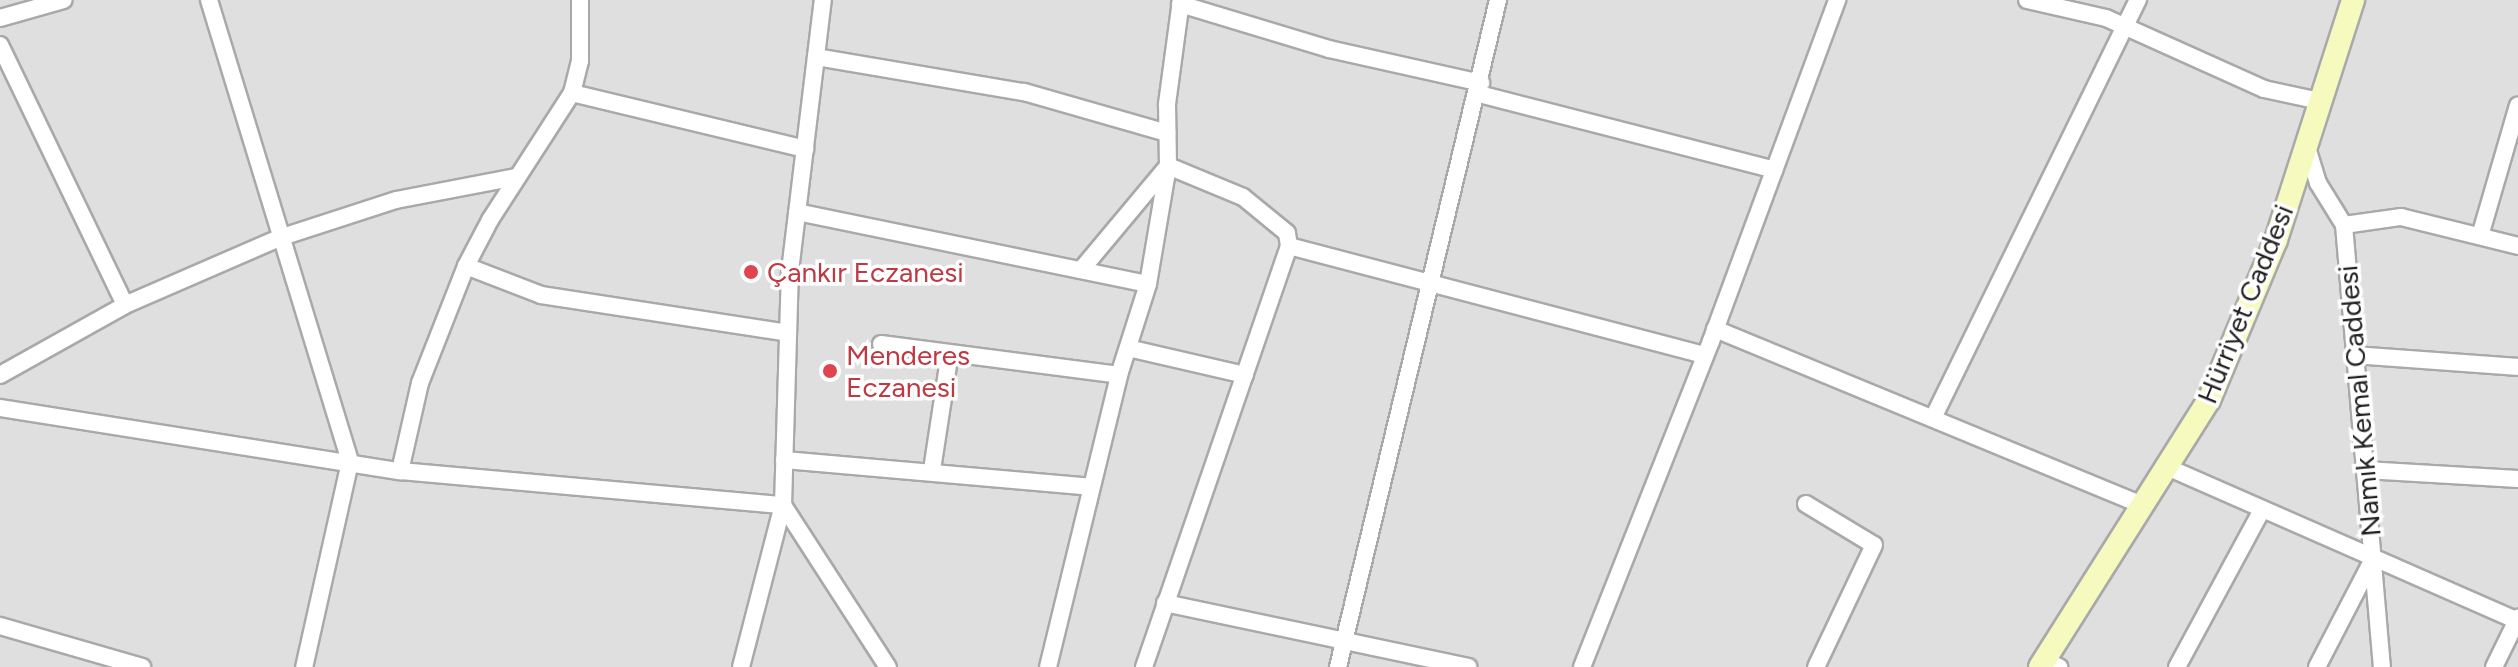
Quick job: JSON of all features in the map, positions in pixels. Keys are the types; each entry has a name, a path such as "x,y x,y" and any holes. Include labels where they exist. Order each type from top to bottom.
{"street":[{"path":"0,18 64,0"},
{"path":"209,0 279,238 350,462 304,667"},
{"path":"400,471 420,383 466,266 517,177 572,93 580,61 580,0"},
{"path":"741,667 783,505 788,333 797,212 823,0"},
{"path":"1338,667 1433,284 1498,0"},
{"path":"1582,667 1715,329 1837,0"},
{"path":"2027,0 2128,28 2264,89 2320,101"},
{"path":"1933,418 2128,28 2138,0"},
{"name":"Hürriyet Caddesi","path":"2048,665 2209,400 2276,240 2353,0"},
{"path":"1048,667 1119,375 1148,284 1168,166 1167,133 1180,2 1329,49 1774,170"},
{"path":"0,45 125,305"},
{"path":"816,57 1024,92 1167,133"},
{"path":"572,93 805,149"},
{"path":"2480,236 2518,105"},
{"name":"Namık Kemal Caddesi","path":"2306,144 2318,183 2344,225 2382,667"},
{"path":"1144,667 1289,246 1287,233 1243,197 1168,166"},
{"path":"1081,270 1168,166"},
{"path":"0,375 125,305 279,238 396,200 517,177"},
{"path":"797,212 1148,284"},
{"path":"2344,225 2401,217 2518,246"},
{"path":"1289,246 1705,355"},
{"path":"466,266 541,295 788,333"},
{"path":"1715,329 2143,505"},
{"path":"881,344 1119,375"},
{"path":"1128,348 1245,375"},
{"path":"932,470 950,353"},
{"path":"2355,355 2518,367"},
{"path":"0,408 400,471 783,505"},
{"path":"784,460 932,470 1091,487"},
{"path":"2167,467 2372,560 2518,620 2494,667"},
{"path":"2365,470 2518,479"},
{"path":"1806,504 1874,545 1816,667"},
{"path":"783,505 888,667"},
{"path":"2177,667 2262,510"},
{"path":"2317,667 2372,560"},
{"path":"1165,603 1468,667"},
{"path":"0,626 142,667"}],"shaded area":[{"path":"0,0 2518,0 2518,667 0,667"}],"place":[{"name":"Çankır Eczanesi","path":"751,272"},
{"name":"Menderes Eczanesi","path":"830,371"}]}
